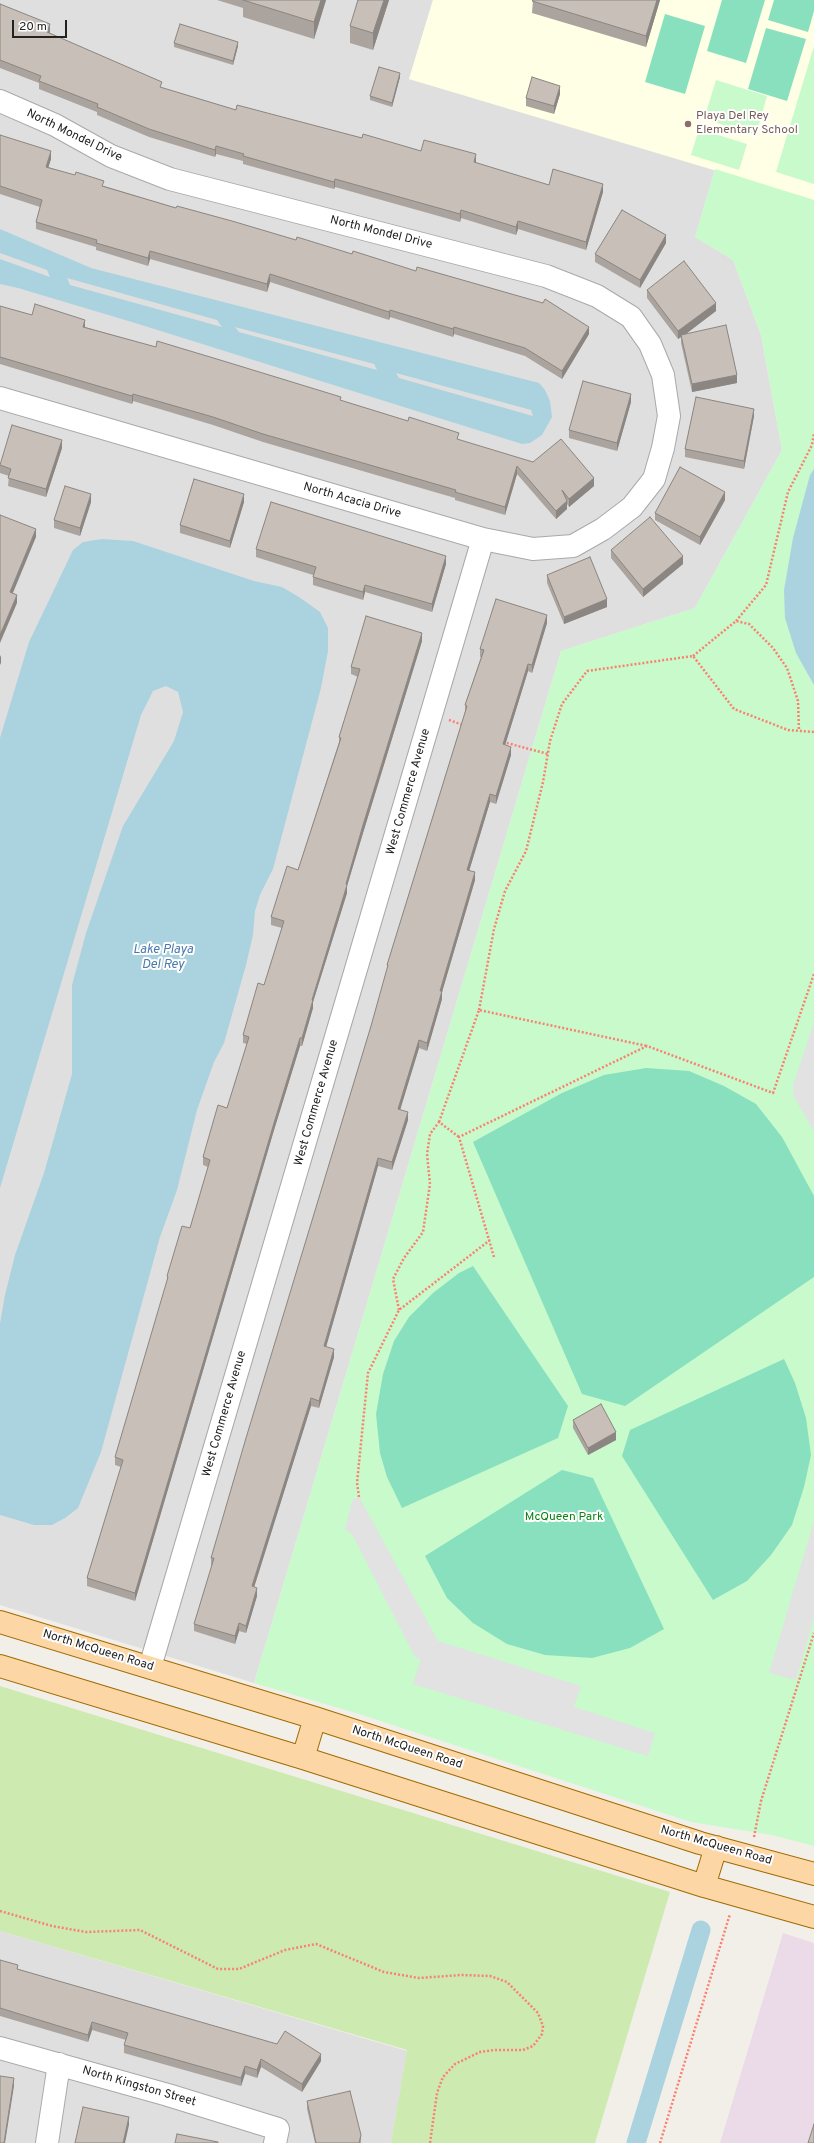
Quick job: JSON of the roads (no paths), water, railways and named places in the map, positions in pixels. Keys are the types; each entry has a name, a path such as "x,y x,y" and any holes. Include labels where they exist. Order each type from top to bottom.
{"main road":[{"name":"North McQueen Road","path":"0,1622 315,1718 716,1847 814,1874"},
{"path":"0,1666 303,1758 704,1886 814,1917"},
{"path":"303,1758 315,1718"},
{"path":"704,1886 716,1847"}],"street":[{"name":"North Mondel Drive","path":"0,101 55,125 111,156 170,179 546,276 597,296 631,317 650,344 663,375 669,416 664,448"},
{"name":"North Acacia Drive","path":"0,398 483,539 533,549 573,546 602,530 632,507 654,479 664,448"},
{"name":"West Commerce Avenue","path":"150,1667 483,539"},
{"name":"North Kingston Street","path":"0,2048 168,2095 276,2136"},
{"path":"47,2143 59,2064"}],"water":[{"path":"0,229 91,268 539,383 545,390 550,401 552,417 542,435 530,443 522,444 135,323 0,284 0,259 50,277 47,270 0,253","holes":["67,278 217,320 222,327 70,285","235,327 374,364 377,370 239,332","396,373 531,410 533,416 399,378"]},
{"path":"814,469 814,685 796,653 785,618 784,590 793,538 810,475"},
{"name":"Lake Playa Del Rey","path":"102,539 133,541 254,581 282,587 320,612 328,628 328,651 321,688 273,869 260,895 255,911 253,935 246,965 224,1043 214,1062 197,1110 177,1190 160,1237 101,1452 78,1508 65,1518 52,1525 34,1525 0,1515 0,1323 5,1295 15,1255 44,1173 72,1074 72,985 86,933 123,826 174,741 183,712 178,692 166,686 153,691 141,715 0,1188 0,738 29,642 73,550 83,542"}],"waterway":[{"path":"636,2143 701,1930"}],"place":[{"name":"Playa Del Rey Elementary School","path":"688,124"}],"park label":[{"name":"McQueen Park","path":"564,1518"}]}
